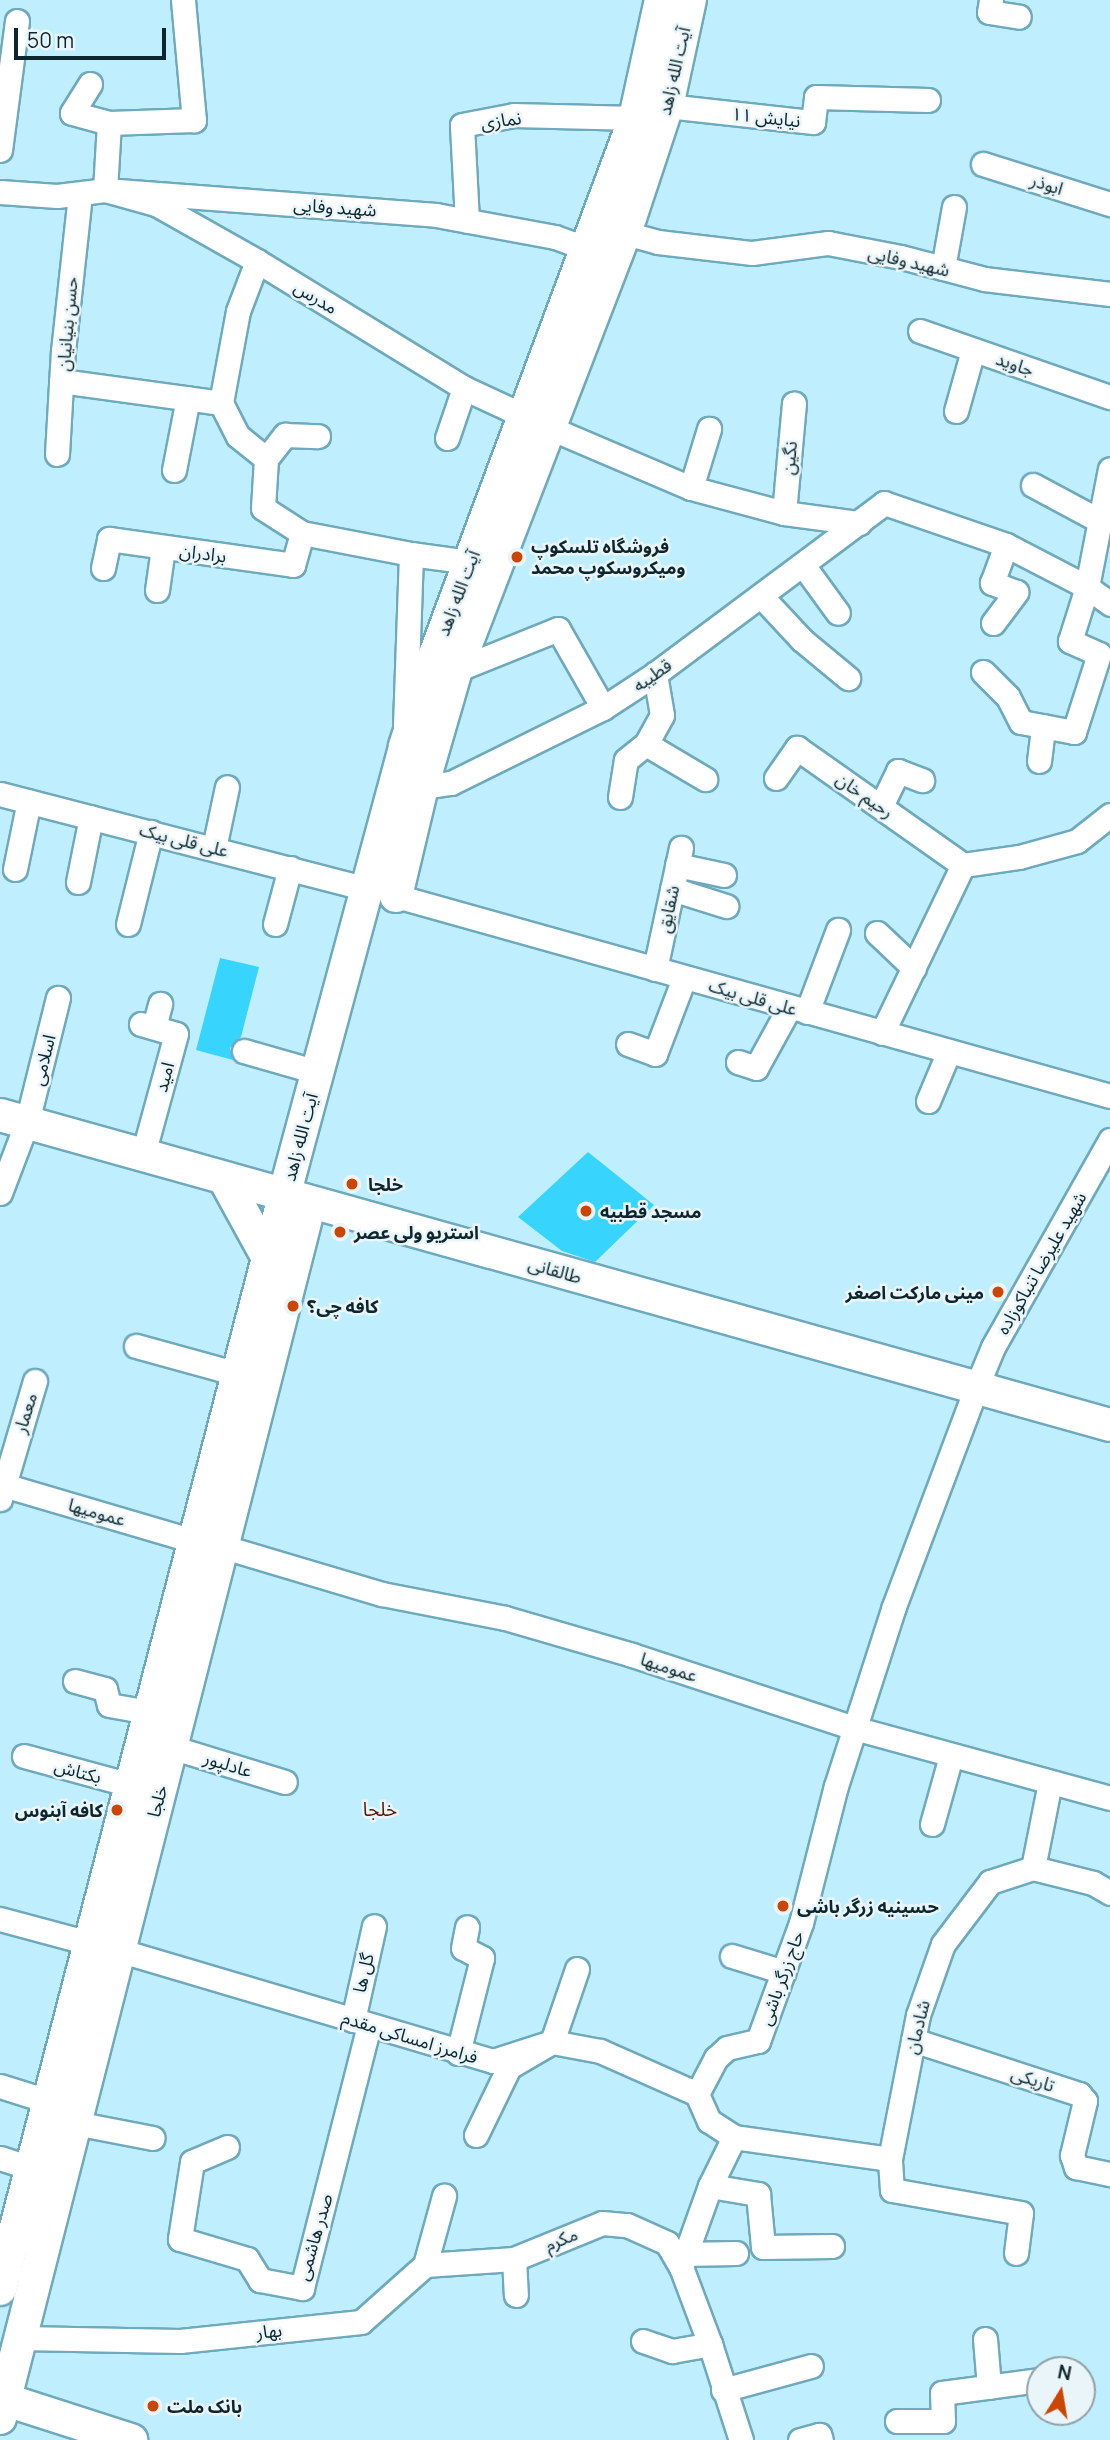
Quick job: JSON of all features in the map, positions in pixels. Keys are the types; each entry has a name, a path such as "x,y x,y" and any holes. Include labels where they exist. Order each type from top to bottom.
{"main road":[{"name":"آیت الله زاهد","path":"297,1199 317,1073 422,787 588,248 635,118 661,0"},
{"name":"آیت الله زاهد","path":"382,892 405,746 470,562 625,233 667,106 690,0"},
{"name":"طالقانی","path":"13,1118 1110,1425"},
{"path":"224,1178 278,1277 328,1230 348,1218 364,1217"},
{"name":"خلجا","path":"127,1858 131,1785 149,1712 209,1544 297,1199"},
{"name":"خلجا","path":"2,2405 75,2123 104,1947 127,1858 171,1747 238,1374 278,1277"},
{"name":"خلجا","path":"0,2289 48,2101 104,1947"},
{"path":"9,2255 40,2262"},
{"path":"2,2405 131,2440"}],"street":[{"path":"90,84 72,113 109,122 194,120 183,0"},
{"path":"991,0 989,12 1019,17"},
{"path":"0,150 7,46 17,21"},
{"name":"نیایش ۱۱","path":"667,106 813,122 816,97 928,100"},
{"name":"نمازی","path":"467,220 462,125 514,115 635,118"},
{"path":"105,190 109,122"},
{"name":"ابوذر","path":"983,164 1110,204"},
{"name":"شهید وفایی","path":"0,192 57,197 105,190 436,215 555,237 588,248"},
{"name":"مدرس","path":"105,190 156,204 257,261 464,388 536,422"},
{"name":"حسن بنیانیان","path":"57,454 61,381 80,194"},
{"path":"943,268 954,207"},
{"name":"شهید وفایی","path":"625,233 658,242 752,253 828,243 984,279 1110,294"},
{"path":"257,261 238,311 221,403 238,436 266,459"},
{"name":"جاوید","path":"920,331 1110,397"},
{"path":"956,411 973,350"},
{"path":"61,381 221,403"},
{"path":"447,438 464,388"},
{"path":"174,470 188,398"},
{"name":"نگین","path":"784,513 794,403"},
{"path":"536,422 691,488 784,513 859,523"},
{"path":"691,488 709,429"},
{"path":"318,436 285,435 266,459 263,508 302,533 411,554 470,562"},
{"path":"984,672 1007,697 1021,722 1074,732 1099,654 1070,641 1087,587 1102,522 1110,469"},
{"path":"1033,485 1102,522"},
{"name":"قطیبه","path":"422,787 451,783 603,708 655,674 884,503 1006,545 1087,587"},
{"name":"برادران","path":"103,568 109,539 293,565 302,533"},
{"path":"993,623 1016,592 992,583 1006,545"},
{"path":"157,590 163,548"},
{"path":"405,746 411,554"},
{"path":"803,565 838,613"},
{"path":"1087,587 1110,604"},
{"path":"761,596 802,640 848,678"},
{"path":"456,670 558,629 603,708"},
{"path":"620,796 626,760 646,744 662,715 655,674"},
{"path":"1039,761 1043,726"},
{"path":"646,744 705,779"},
{"name":"رحیم خان","path":"776,778 797,748 963,865"},
{"path":"881,806 898,771 922,780"},
{"path":"214,848 227,787"},
{"name":"علی قلی بیک","path":"0,794 382,892 1110,1096"},
{"path":"15,869 29,801"},
{"path":"882,1033 963,865 1019,857 1077,841 1110,815"},
{"path":"78,882 91,817"},
{"path":"128,924 151,832"},
{"name":"شقایق","path":"655,969 679,856 724,875"},
{"path":"275,924 289,868"},
{"path":"671,889 726,906"},
{"path":"738,1062 757,1068 798,1010 838,930"},
{"path":"877,933 914,968"},
{"path":"628,1044 655,1054 684,978"},
{"name":"اسلامی","path":"0,1193 13,1118 58,998"},
{"name":"امید","path":"144,1155 176,1034 148,1026 160,1004"},
{"path":"244,1051 317,1073"},
{"path":"928,1101 949,1051"},
{"name":"شهید علیرضا تنباکوزاده","path":"976,1388 993,1348 1110,1140"},
{"path":"136,1346 238,1374"},
{"name":"معمار","path":"1,1490 35,1381"},
{"name":"حاج زرگر باشی","path":"698,2094 716,2058 727,2048 758,2041 784,1972 854,1728 893,1609 976,1388"},
{"name":"عمومیها","path":"1,1490 209,1544 382,1594 505,1618 632,1655 854,1728 1110,1798"},
{"path":"75,1681 104,1689 109,1705 149,1712"},
{"name":"عادلپور","path":"171,1747 285,1782"},
{"name":"بکتاش","path":"24,1756 131,1785"},
{"path":"932,1824 951,1756"},
{"path":"1050,1782 1033,1868 1093,1883 1110,1893"},
{"name":"شادمان","path":"890,2159 918,2015 943,1944 990,1882 1033,1868"},
{"name":"فرامرز امساکی مقدم","path":"0,1919 361,2022 458,2053 493,2061 552,2042 600,2051 698,2094"},
{"name":"گل ها","path":"361,2022 374,1926"},
{"path":"458,2053 482,1958 463,1948 467,1927"},
{"path":"732,1956 784,1972"},
{"path":"476,2135 509,2067 552,2042 577,1969"},
{"name":"صدر هاشمی","path":"227,2147 192,2162 180,2239 247,2259 260,2280 302,2288 361,2022"},
{"name":"تاریکی","path":"913,2040 1079,2094 1085,2101 1072,2155 1076,2168 1110,2174"},
{"path":"0,2086 48,2101"},
{"path":"698,2094 709,2121 734,2137 890,2159 892,2190 1020,2213 1016,2253"},
{"path":"75,2123 153,2138"},
{"path":"734,2137 710,2186 682,2260 741,2440"},
{"path":"0,2158 32,2168"},
{"path":"710,2186 758,2194 763,2248 832,2246"},
{"path":"425,2265 444,2196"},
{"name":"مکرم","path":"425,2265 514,2259 602,2223 627,2225 667,2243 682,2260"},
{"path":"682,2260 736,2253"},
{"path":"514,2259 516,2295"},
{"name":"بهار","path":"20,2338 180,2341 361,2322 425,2265"},
{"path":"985,2339 989,2387"},
{"path":"643,2341 671,2351 710,2344"},
{"path":"723,2390 811,2366"},
{"path":"897,2421 946,2431 942,2393 1026,2382"},
{"path":"800,2440 819,2435 821,2440"}],"building":[{"path":"220,958 259,967 241,1037 230,1048 233,1060 196,1050"},
{"name":"مسجد قطبیه","path":"588,1152 654,1205 595,1262 562,1251 518,1217"}],"place":[{"name":"فروشگاه تلسکوپ ومیکروسکوپ محمد","path":"517,557"},
{"name":"خلجا","path":"352,1184"},
{"name":"مسجد قطبیه","path":"586,1211"},
{"name":"استریو ولی عصر","path":"340,1232"},
{"name":"مینی مارکت اصغر","path":"998,1292"},
{"name":"کافه چی؟","path":"293,1306"},
{"name":"کافه آبنوس","path":"117,1810"},
{"name":"حسینیه زرگر باشی","path":"783,1906"},
{"name":"بانک ملت","path":"153,2406"}],"district":[{"name":"خلجا","path":"380,1810"}]}
